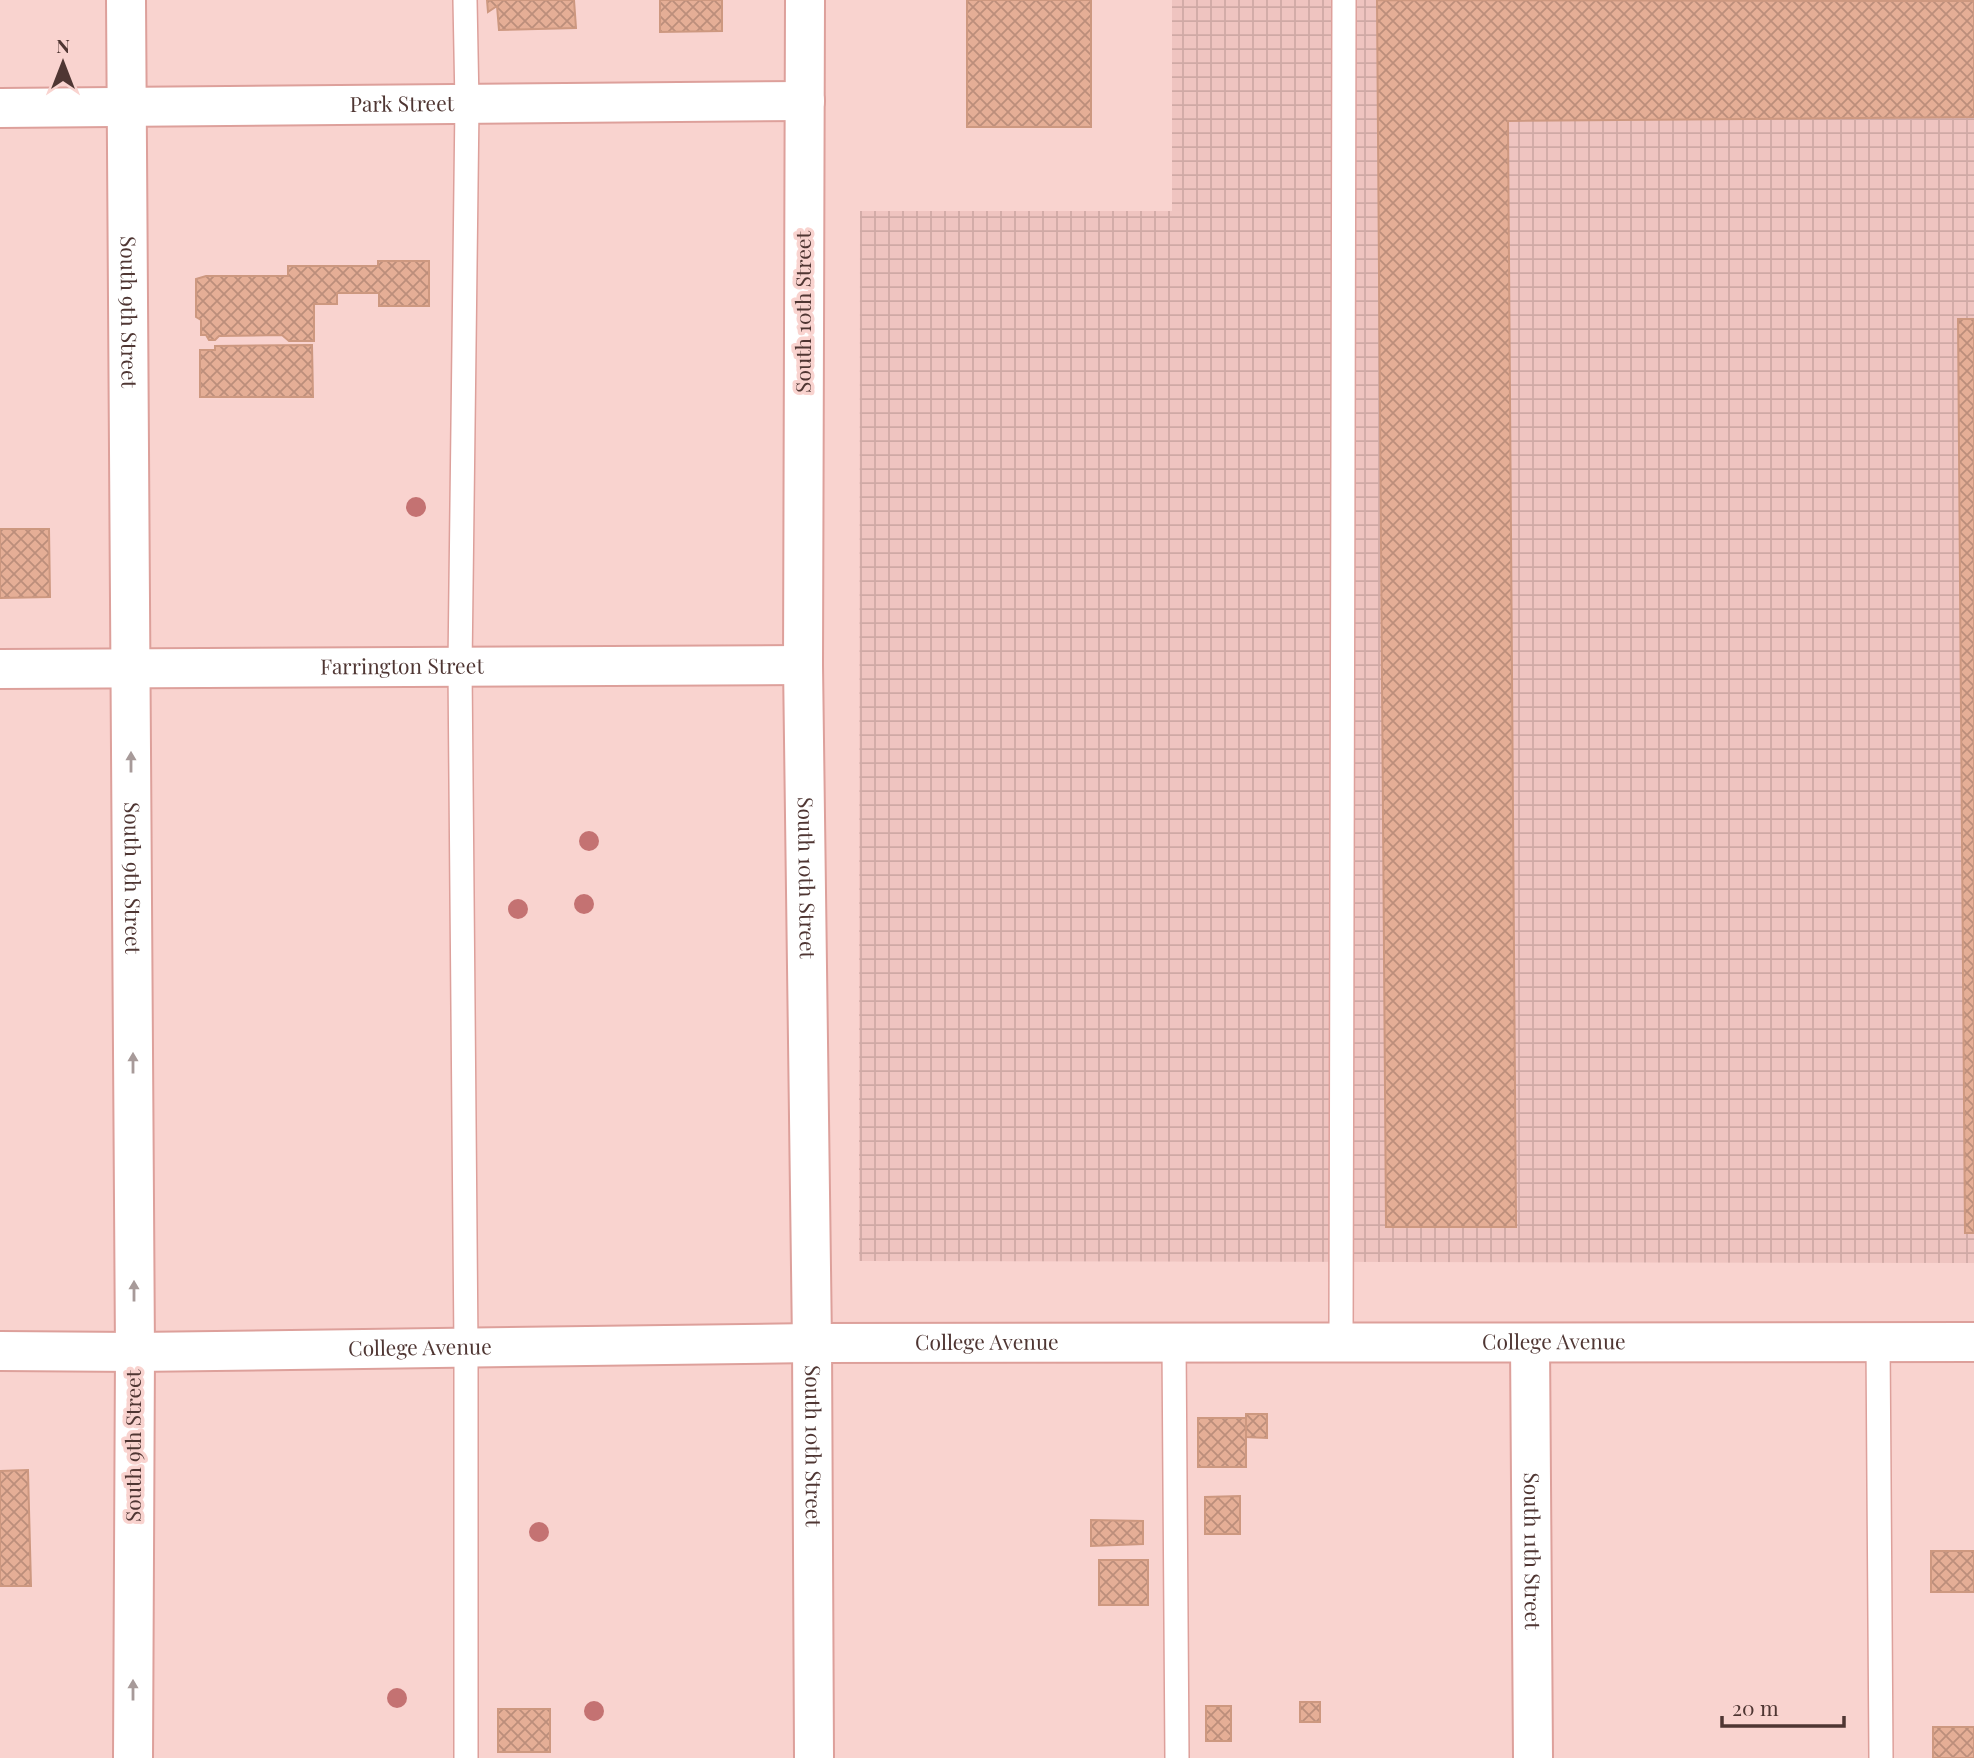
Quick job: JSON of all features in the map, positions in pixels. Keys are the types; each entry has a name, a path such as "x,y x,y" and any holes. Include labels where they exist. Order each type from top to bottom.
{"street":[{"name":"South 9th Street","path":"127,0 135,1352 133,1758"},
{"name":"South 10th Street","path":"805,0 803,665 813,1343 814,1758"},
{"name":"Park Street","path":"0,108 804,101"},
{"name":"Farrington Street","path":"0,669 803,665"},
{"name":"College Avenue","path":"0,1351 135,1352 813,1343 1974,1342"},
{"name":"South 11th Street","path":"1530,1343 1533,1758"}],"lane":[{"path":"465,0 467,104 460,667 466,1348 466,1758"},
{"path":"1341,1343 1344,0"},
{"path":"1878,1342 1881,1758"},
{"path":"1174,1343 1177,1758"}],"shaded area":[{"path":"1172,0 1974,0 1974,1263 859,1261 860,211 1172,211"}],"building":[{"path":"487,0 574,0 576,28 499,30 497,6 488,12"},
{"path":"660,0 722,0 722,31 660,32"},
{"path":"967,0 1091,0 1091,127 967,127"},
{"path":"1377,0 1974,1 1974,117 1508,121 1516,1227 1386,1227"},
{"path":"378,261 429,261 429,306 379,306 379,293 337,293 337,304 314,304 314,341 289,341 282,335 219,336 215,340 209,340 206,335 201,335 201,320 196,317 196,279 206,276 288,276 288,266 378,266"},
{"path":"1958,319 1974,319 1974,1233 1965,1233"},
{"path":"312,345 313,397 200,397 200,350 215,350 215,346"},
{"path":"0,529 49,529 50,597 0,598"},
{"path":"1246,1414 1267,1414 1267,1438 1246,1437"},
{"path":"1198,1418 1246,1418 1246,1467 1198,1467"},
{"path":"28,1470 31,1586 0,1586 0,1471"},
{"path":"1240,1496 1240,1534 1205,1534 1205,1497"},
{"path":"1091,1520 1143,1521 1143,1544 1091,1546"},
{"path":"1931,1551 1974,1551 1974,1592 1931,1592"},
{"path":"1099,1560 1148,1560 1148,1605 1099,1605"},
{"path":"1300,1702 1320,1702 1320,1722 1300,1722"},
{"path":"1206,1706 1231,1706 1231,1741 1206,1741"},
{"path":"498,1709 550,1709 550,1752 498,1752"},
{"path":"1933,1727 1974,1727 1974,1758 1933,1758"}]}
